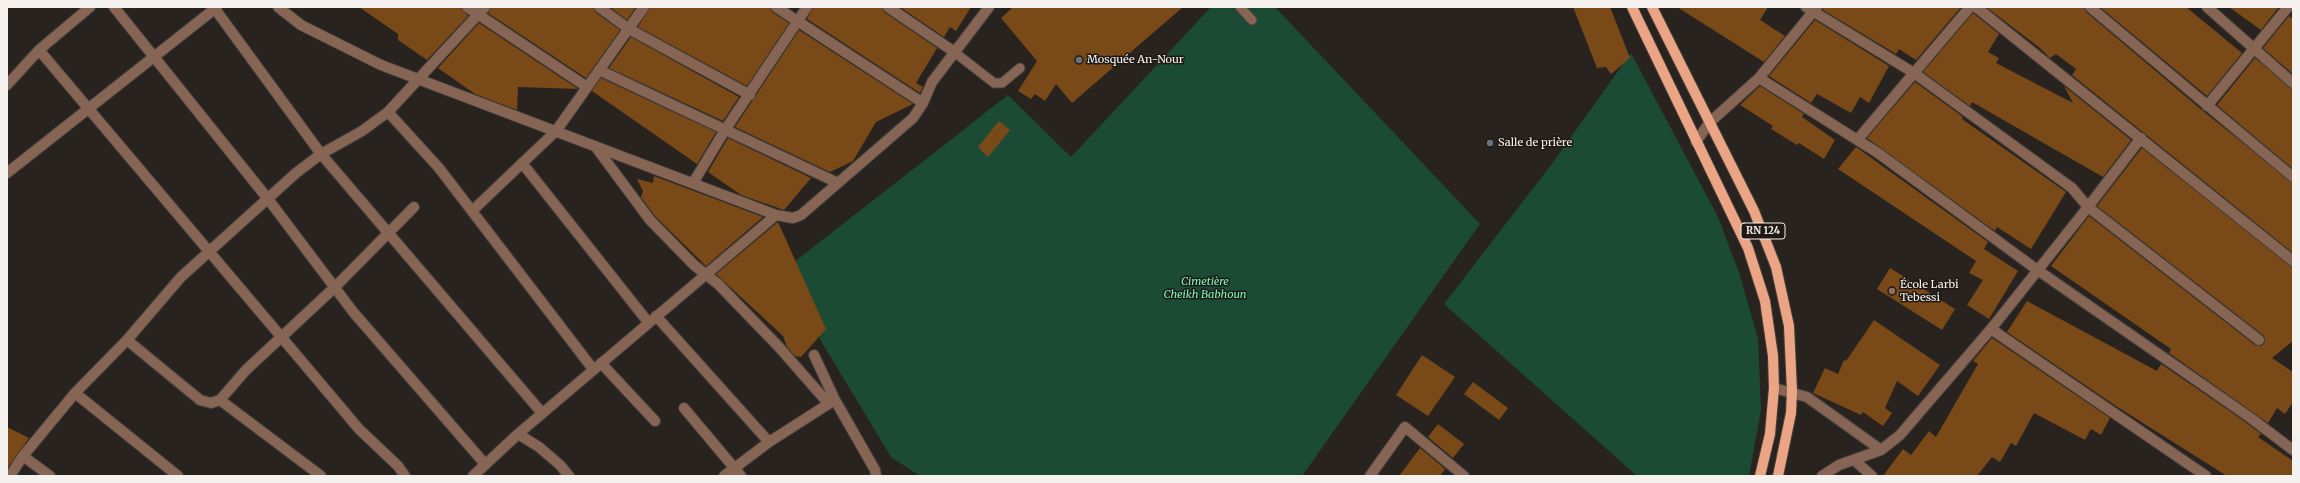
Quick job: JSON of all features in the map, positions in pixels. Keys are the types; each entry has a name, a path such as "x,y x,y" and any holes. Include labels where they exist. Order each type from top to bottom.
{"main road":[{"name":"RN 124","path":"1632,7 1745,242 1757,274 1770,328 1774,388 1770,434 1760,476"},
{"name":"RN 124","path":"1652,7 1754,211 1776,267 1788,326 1792,391 1790,420 1778,476"}],"street":[{"path":"7,85 39,50 90,7"},
{"path":"114,7 268,199 354,313 485,464"},
{"path":"278,7 301,25 381,64 776,215 792,218 801,215 913,118 924,103 932,82 953,52 989,7"},
{"path":"467,7 481,11 587,87"},
{"path":"599,7 629,29 750,95"},
{"path":"472,211 556,131 644,7"},
{"path":"776,7 924,103"},
{"path":"693,183 725,130 750,95 807,7"},
{"path":"1858,139 1970,7"},
{"path":"1976,7 2293,261"},
{"path":"2090,7 2293,177"},
{"path":"2207,7 2293,83"},
{"path":"2208,106 2288,7"},
{"path":"7,173 155,58 216,8 321,154 542,413"},
{"path":"891,8 953,52"},
{"path":"1696,142 1709,123 1759,78 1812,9 1914,73 2072,188 2088,207 2259,340"},
{"path":"10,476 23,456 74,393 127,340 181,277 209,250 296,173 321,154 362,131 388,112 481,11"},
{"path":"39,50 283,336 359,429 398,466 405,476"},
{"path":"599,70 838,183"},
{"path":"1759,78 1858,139 2036,269 2248,416 2293,450"},
{"path":"388,112 439,168 597,366 655,421"},
{"path":"1822,476 1839,465 1881,450 1900,435 1991,329 2036,269 2088,207 2141,138"},
{"path":"594,145 650,220 694,266 707,275 778,346 831,402 872,464 876,476"},
{"path":"522,163 652,319 769,442"},
{"path":"127,340 200,400 211,403 220,400 246,370 335,287 414,207"},
{"path":"473,476 542,413 652,319 707,275 776,215"},
{"path":"1991,329 2206,476"},
{"path":"814,355 831,402"},
{"path":"1774,388 1792,391 1813,401 1881,450"},
{"path":"74,393 178,476"},
{"path":"220,400 321,476"},
{"path":"724,476 738,472 769,442 831,402"},
{"path":"684,408 738,472"},
{"path":"1370,476 1405,427 1464,476"},
{"path":"518,434 539,447 560,465 569,476"},
{"path":"23,456 50,476"},
{"path":"1854,460 1872,476"}],"lane":[{"path":"1240,7 1252,20"},
{"path":"953,52 994,83 1002,83 1020,68"}],"green space":[{"name":"Cimetière Cheikh Babhoun","path":"1211,7 1275,7 1480,224 1302,476 920,476 891,457 821,341 793,263 1008,95 1071,157"},
{"path":"1631,53 1718,217 1740,275 1758,339 1761,410 1749,476 1637,476 1444,304 1554,161"}],"building":[{"path":"359,7 461,7 468,16 427,60 398,40 398,34"},
{"path":"491,7 593,7 595,12 620,30 586,78 488,13"},
{"path":"610,7 636,7 627,20"},
{"path":"650,7 770,7 772,12 789,23 747,86 638,27"},
{"path":"813,7 882,7 884,12 937,48 916,83 923,87 920,93 807,19"},
{"path":"900,7 971,7 956,31 950,27 944,37"},
{"name":"Mosquée An-Nour","path":"1013,7 1183,7 1072,103 1056,84 1045,101 1035,94 1031,99 1018,91 1037,61 1001,18"},
{"path":"1573,7 1610,7 1630,58 1611,74 1606,67 1597,68"},
{"path":"1677,7 1768,7 1760,20 1785,36 1764,62"},
{"path":"1823,7 1961,7 1916,60 1899,49 1896,54 1823,10"},
{"path":"1986,7 2084,7 2086,12 2203,111 2293,183 2293,253 2072,75 2076,69 2056,54 2050,58 2040,48"},
{"path":"2100,7 2186,7 2242,53 2207,96"},
{"path":"2229,7 2276,7 2278,8 2261,30"},
{"path":"1973,13 1999,34 1988,52 1999,58 1996,63 2073,103 2064,86 2131,140 2103,177 1972,102 1970,106 1923,72"},
{"path":"2289,16 2293,19 2293,74 2263,48"},
{"path":"1815,20 1889,66 1869,103 1860,97 1851,113 1817,94 1811,103 1769,76"},
{"path":"479,23 578,89 518,87 517,110 475,94 438,68"},
{"path":"799,30 913,104 876,122 853,161 830,172 735,127"},
{"path":"631,37 739,97 723,121 609,68"},
{"path":"2255,58 2293,89 2293,169 2217,105"},
{"path":"601,78 716,132 697,164 592,91"},
{"path":"1915,82 1963,117 1962,119 2066,192 2031,249 1997,227 1995,231 1867,138"},
{"path":"1760,86 1804,114 1802,117 1835,140 1824,159 1799,143 1797,145 1771,129 1773,126 1740,105"},
{"path":"999,121 1010,130 988,157 978,147"},
{"path":"728,138 811,178 784,210 741,195 708,172"},
{"path":"1856,147 1988,242 1984,249 2018,271 1989,319 1967,305 1983,280 1969,273 1976,261 1838,169"},
{"path":"2142,148 2293,267 2293,341 2272,358 2293,372 2293,402 2285,414 2277,408 2268,423 2169,353 2171,349 2051,266 2089,216 2255,345 2261,346 2264,344 2265,338 2263,335 2097,206"},
{"path":"654,176 763,217 706,266 655,216 641,197 643,191 637,179 653,183"},
{"path":"778,222 826,329 801,357 795,356 787,347 783,336 716,274"},
{"path":"1890,268 1955,309 1942,330 1877,289"},
{"path":"2027,301 2157,371 2161,364 2244,421 2261,434 2258,437 2293,461 2293,476 2227,476 2116,406 2007,332"},
{"path":"1874,320 1940,365 1918,396 1897,381 1885,408 1892,413 1883,426 1863,412 1861,415 1813,393 1825,368 1838,374 1844,360 1846,361"},
{"path":"1992,338 2110,418 2101,435 2091,429 2085,440 2034,413 2016,446 2011,443 2000,462 1992,457 1977,476 1883,476 1903,449 1911,455 1929,431 1936,437 1978,364 1973,361"},
{"path":"1422,355 1455,377 1428,416 1396,395"},
{"path":"1473,382 1508,408 1499,420 1464,394"},
{"path":"1438,424 1464,444 1453,458 1428,437"},
{"path":"7,427 29,438 7,469"},
{"path":"1420,448 1445,469 1440,476 1399,476"}],"place":[{"name":"Mosquée An-Nour","path":"1079,60"},
{"name":"Salle de prière","path":"1490,143"},
{"name":"École Larbi Tebessi","path":"1892,291"}]}
